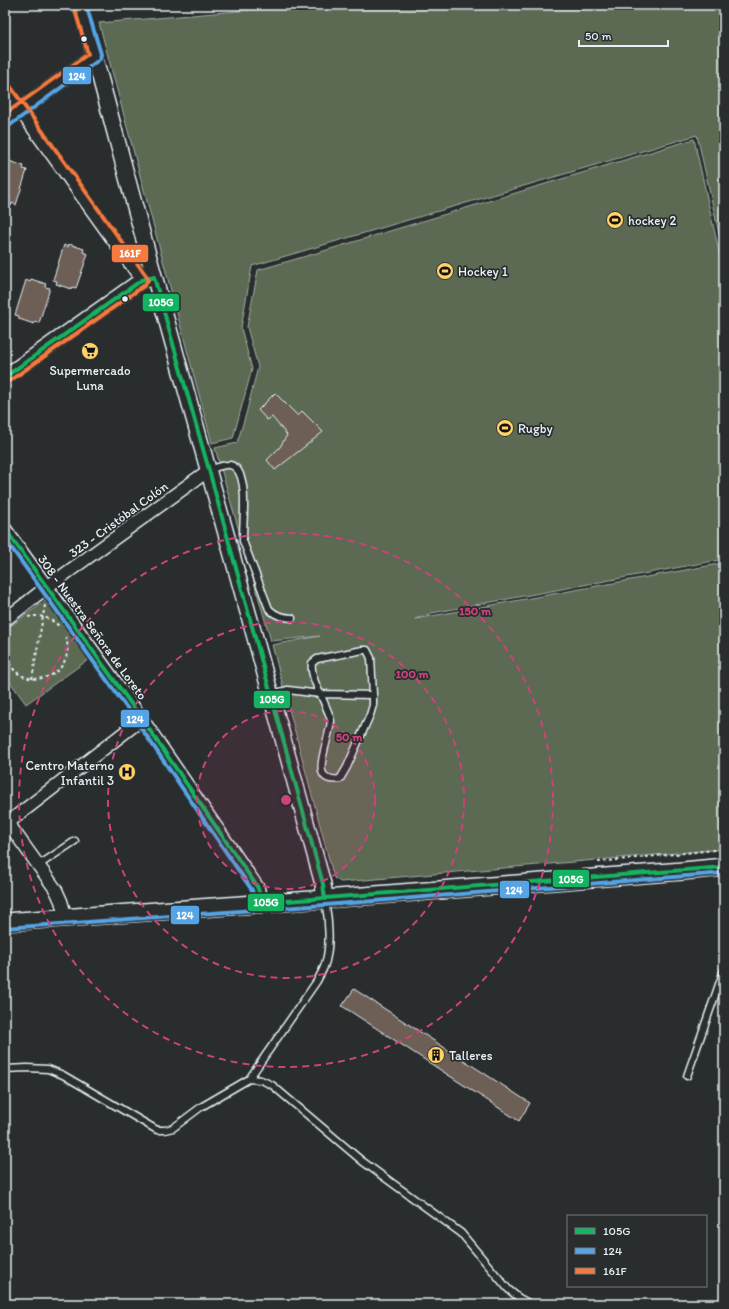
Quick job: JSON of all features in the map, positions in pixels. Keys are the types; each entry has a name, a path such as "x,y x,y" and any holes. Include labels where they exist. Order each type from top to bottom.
{"main road":[{"path":"5,922 325,899 724,867"}],"street":[{"path":"80,5 95,56 148,278 209,470 323,884 325,899"},
{"path":"5,121 95,56"},
{"path":"5,89 148,278"},
{"path":"5,378 148,278"},
{"name":"323 - Cristóbal Colón","path":"5,620 47,587 209,470"},
{"name":"308 - Nuestra Señora de Loreto","path":"5,528 142,719 258,888 261,903"},
{"path":"66,918 59,896 39,865 6,824 142,719"}],"lane":[{"path":"209,470 231,465 237,469 244,486 243,541 268,609 279,616 292,618"},
{"path":"367,650 371,658 373,695 370,715 347,768 340,779 333,780 326,778 322,772 322,764 332,721 320,694 311,668 312,663 317,660 367,650"},
{"path":"271,694 288,690 320,694 373,695"},
{"path":"39,865 75,841"},
{"path":"5,1069 48,1069 63,1075 157,1130 173,1128 201,1107 249,1079 317,982 324,967 327,954 328,914 325,899"},
{"path":"687,1076 724,970"},
{"path":"249,1079 261,1080 272,1085 362,1161 461,1233 508,1289 519,1298 530,1304"}],"path":[{"path":"5,652 12,668 21,675 32,679 43,678 54,674 62,666 67,656 68,645 65,634 54,621 44,617 32,679"},
{"path":"598,862 724,849"}],"green space":[{"path":"307,5 724,5 724,256 697,135 252,266 241,328 252,369 233,438 212,443 99,23"},
{"path":"694,139 724,274 724,559 432,613 415,619 724,563 724,849 341,882 334,878 272,645 320,636 271,641 215,448 237,443 258,367 247,327 258,270"},
{"path":"49,598 92,657 26,704 5,675 5,630"}],"building":[{"path":"9,161 24,166 23,169 27,170 16,205 12,203 11,206 5,204 5,162 8,163"},
{"path":"69,244 84,249 83,252 88,254 76,288 72,287 71,289 56,284 57,281 53,280 64,245 68,247"},
{"path":"31,279 46,284 45,287 50,288 39,323 34,322 34,324 19,319 19,316 15,315 26,280 30,282"},
{"path":"275,393 298,416 302,411 323,432 275,470 267,460 280,447 287,435 272,417 267,420 258,410"},
{"name":"Talleres","path":"354,989 530,1103 519,1121 342,1006"}],"transit line":[{"name":"124","path":"9,126 100,59 101,54 86,5"},
{"name":"161F","path":"5,114 88,54 74,7"},
{"name":"161F","path":"8,382 145,285 148,280 10,86"},
{"name":"105G","path":"5,377 142,280 154,277 209,470 323,884 325,899"},
{"name":"105G","path":"5,529 142,719 258,888 261,903 724,867"},
{"name":"124","path":"5,539 137,722 252,890 255,904"},
{"name":"124","path":"5,928 325,905 724,873"}],"place":[{"name":"hockey 2","path":"615,220"},
{"name":"Hockey 1","path":"445,271"},
{"name":"Supermercado Luna","path":"90,351"},
{"name":"Rugby","path":"505,428"},
{"name":"Centro Materno Infantil 3","path":"127,772"},
{"name":"Talleres","path":"436,1055"}]}
